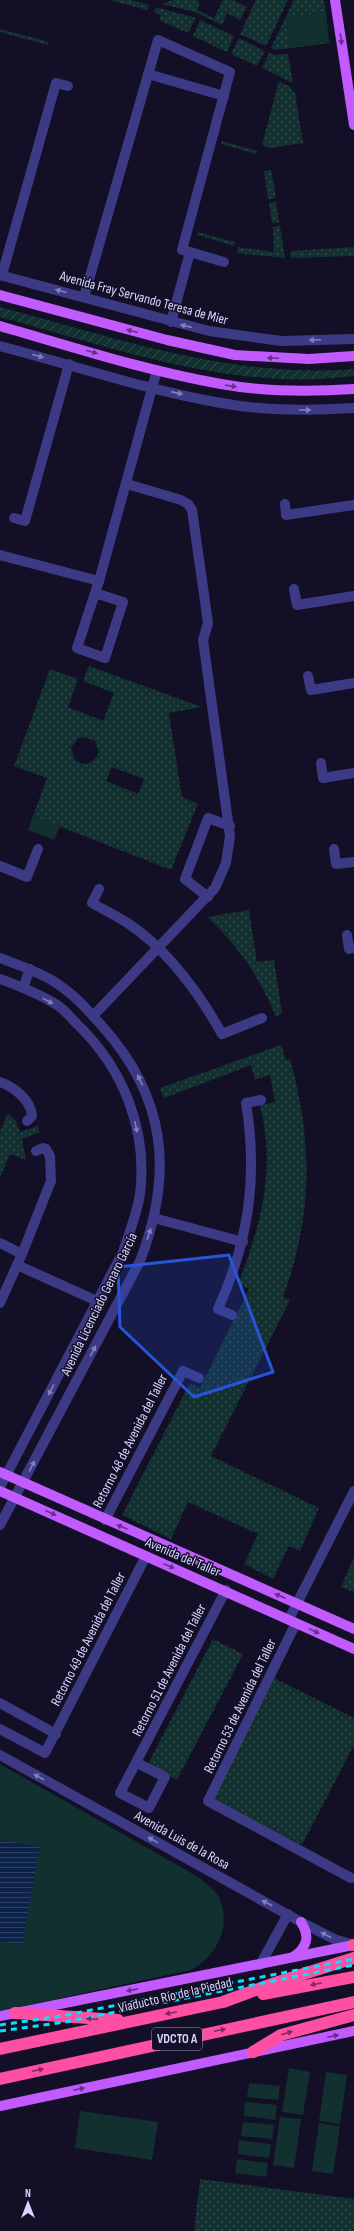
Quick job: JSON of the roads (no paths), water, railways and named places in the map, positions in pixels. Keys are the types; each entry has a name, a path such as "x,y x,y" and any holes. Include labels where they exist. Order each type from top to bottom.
{"highway":[{"name":"Viaducto Río de la Piedad","path":"0,2049 223,2002 275,1983 354,1958"},
{"path":"223,2002 354,1977"},
{"name":"VDCTO A","path":"0,2079 354,2002"},
{"path":"15,2013 131,2021"},
{"path":"253,2052 281,2035 354,2015"}],"main road":[{"path":"335,0 354,124"},
{"path":"0,295 167,340 235,355 309,359 354,356"},
{"path":"0,326 157,370 221,384 252,389 318,392 354,389"},
{"name":"Avenida del Taller","path":"3,1473 105,1520 354,1629"},
{"name":"Avenida del Taller","path":"0,1491 226,1590 354,1649"},
{"path":"183,1572 190,1557"},
{"path":"294,1957 302,1950 307,1941 306,1930 301,1922"},
{"name":"Viaducto Río de la Piedad","path":"0,2016 354,1945"},
{"path":"0,2106 354,2031"}],"street":[{"path":"84,297 158,40 230,72 182,250 224,262"},
{"path":"148,74 224,96"},
{"path":"1,275 56,82 68,86"},
{"path":"170,322 190,252"},
{"name":"Avenida Fray Servando Teresa de Mier","path":"1,275 170,322 208,331 261,339 309,341 354,338"},
{"path":"0,346 153,388 219,403 258,408 300,410 354,408"},
{"path":"14,518 25,521 69,364"},
{"path":"95,593 123,602 105,658 77,648 95,593 100,581 157,370"},
{"path":"93,1016 208,897 220,880 224,871 229,845 230,826 203,640 208,623 193,517 188,504 174,497 127,484"},
{"path":"284,504 286,515 354,505"},
{"path":"0,555 100,581"},
{"path":"294,589 297,605 354,596"},
{"path":"308,676 311,690 354,683"},
{"path":"321,763 323,778 354,773"},
{"path":"208,897 185,879 208,818 230,826"},
{"path":"0,866 27,877 38,849"},
{"path":"334,850 336,864 354,862"},
{"path":"99,889 92,903 129,924 158,949 199,995 222,1034 262,1018"},
{"path":"347,935 349,949 354,948"},
{"name":"Avenida Licenciado Genaro García","path":"0,958 30,969 52,980 74,996 119,1045 140,1078 149,1102 155,1125 159,1153 160,1179 154,1218 140,1261 0,1525"},
{"path":"23,988 30,969"},
{"name":"Avenida Licenciado Genaro García","path":"0,979 23,988 58,1006 96,1044 112,1066 132,1107 140,1145 142,1169 140,1194 136,1214 123,1252 3,1473 0,1487"},
{"path":"0,1082 14,1089 27,1103 32,1116 27,1121"},
{"path":"232,1315 218,1308 229,1283 242,1242 249,1208 252,1144 246,1103 261,1100"},
{"path":"132,1107 149,1102"},
{"path":"0,1304 51,1181 51,1164 48,1152 43,1148 36,1151"},
{"path":"154,1218 242,1242"},
{"path":"0,1243 22,1254"},
{"path":"123,1252 140,1261"},
{"path":"17,1265 97,1302"},
{"name":"Retorno 48 de Avenida del Taller","path":"105,1520 183,1371 199,1378"},
{"name":"Retorno 53 de Avenida del Taller","path":"351,1878 208,1801 293,1621 297,1603 354,1491"},
{"name":"Retorno 49 de Avenida del Taller","path":"0,1729 46,1753 146,1556"},
{"name":"Retorno 51 de Avenida del Taller","path":"137,1762 165,1777 149,1808 120,1793 226,1590"},
{"path":"0,1703 56,1734"},
{"name":"Avenida Luis de la Rosa","path":"0,1755 301,1922 340,1942 354,1945"},
{"path":"260,1965 288,1914"}],"water":[{"path":"0,1840 40,1847 22,1945 0,1941"}],"railway":[{"path":"0,2025 61,2016 354,1959"},
{"path":"0,2031 65,2022 354,1965"}]}
